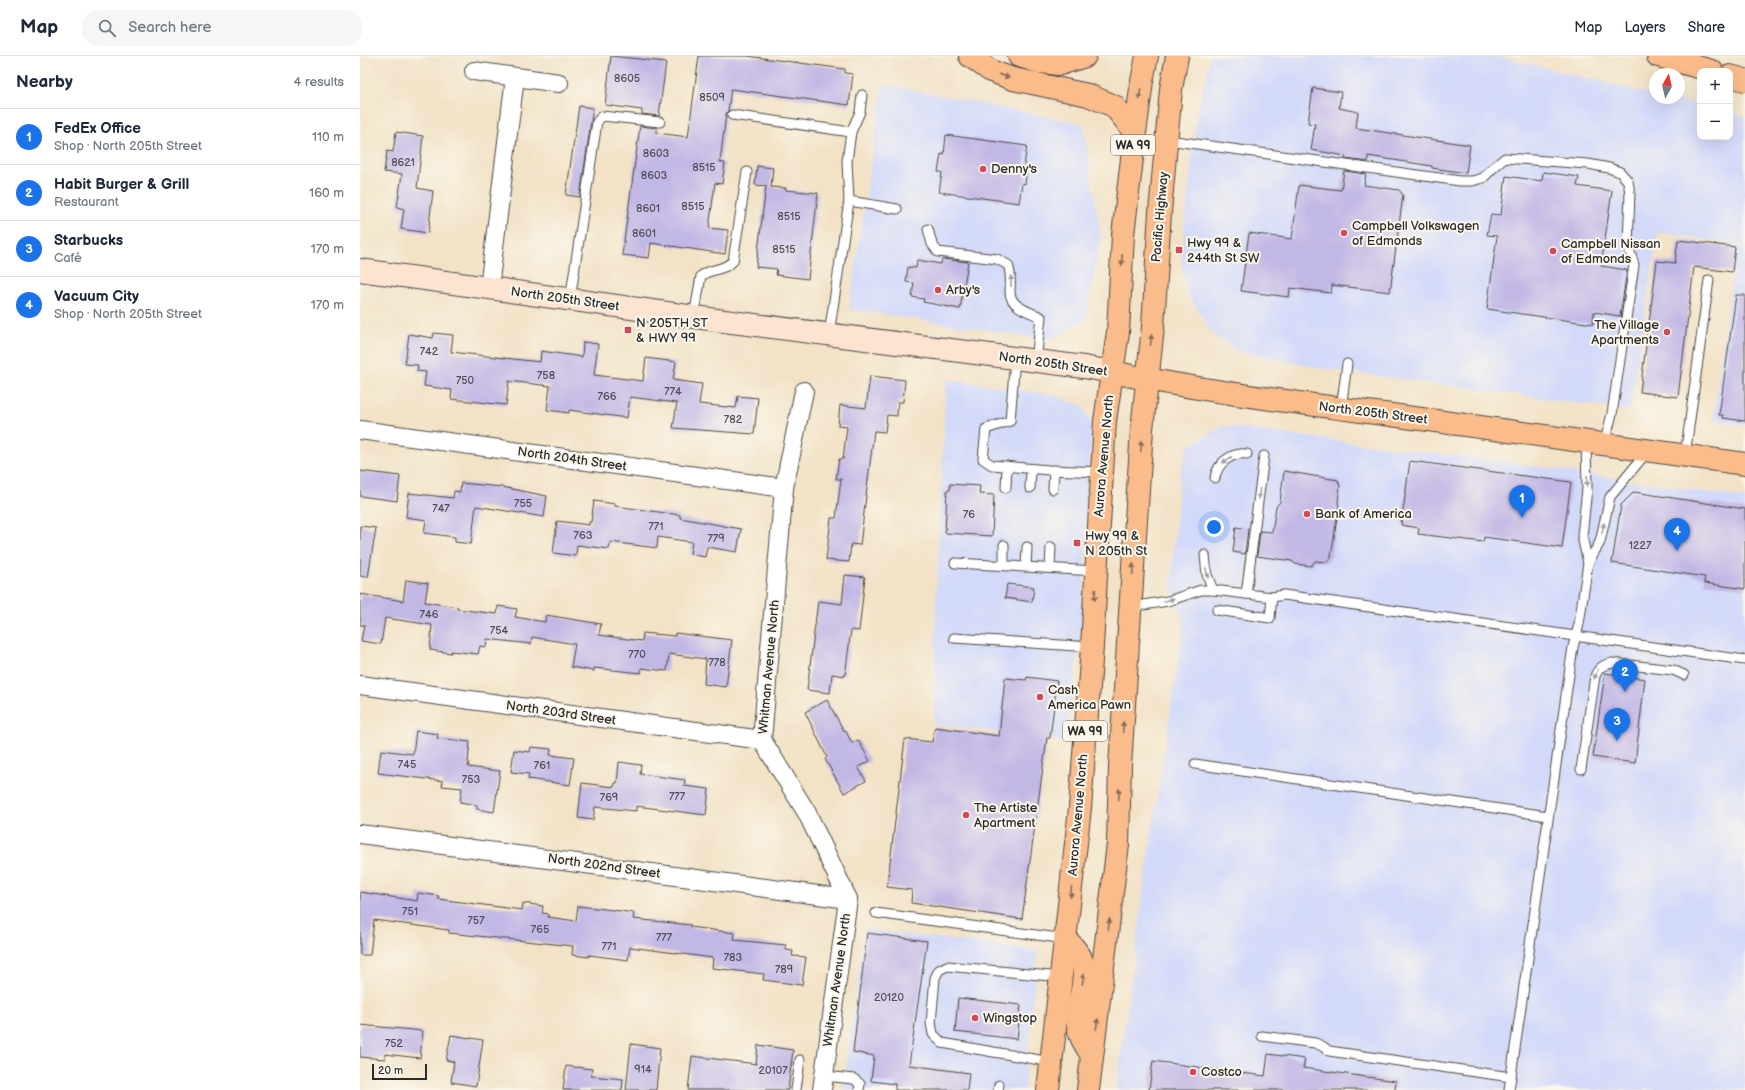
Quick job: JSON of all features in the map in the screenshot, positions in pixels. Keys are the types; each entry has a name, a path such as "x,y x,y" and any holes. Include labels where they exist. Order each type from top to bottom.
{"main road":[{"path":"970,56 992,71 1028,82 1088,94 1114,106 1135,133"},
{"path":"1019,56 1039,62 1060,64 1085,56"},
{"name":"WA 99","path":"1112,372 1118,332 1123,235 1135,133 1147,56"},
{"name":"Pacific Highway","path":"1148,379 1160,212 1168,140 1171,89 1177,56"},
{"path":"1658,56 1701,68"},
{"path":"1733,77 1745,80"},
{"name":"North 205th Street","path":"1112,372 1341,409 1745,464"},
{"name":"Aurora Avenue North","path":"1048,1090 1080,808 1092,647 1105,421 1112,372"},
{"name":"WA 99","path":"1088,1090 1118,844 1120,766 1142,429 1148,379"},
{"path":"1066,939 1079,956 1083,965 1084,973 1077,1018 1080,1035 1092,1056"}],"street":[{"path":"474,71 559,83"},
{"path":"489,288 515,77"},
{"name":"North 205th Street","path":"360,270 694,317 1112,372"},
{"name":"Whitman Avenue North","path":"804,392 784,488 762,740 807,813 848,899 823,1083"},
{"name":"North 204th Street","path":"360,430 784,488"},
{"name":"North 203rd Street","path":"360,685 762,740"},
{"name":"North 202nd Street","path":"360,834 848,899"}],"lane":[{"path":"829,335 849,202 847,161 851,132 860,112 862,95"},
{"path":"732,115 851,132"},
{"path":"570,300 597,122 602,116 660,122"},
{"path":"1168,140 1460,181 1472,181 1484,178 1494,166 1505,158 1588,164 1609,168 1620,172 1628,181 1630,192 1628,245 1634,265 1612,414 1595,443 1586,489 1582,536 1588,563 1579,624 1573,646 1510,1090"},
{"path":"694,317 701,276 706,271 728,267 733,262 747,172"},
{"path":"849,202 897,209"},
{"path":"928,229 932,244 938,252 997,259 1008,265 1012,276 1010,295 1018,306 1041,317 1025,360 1010,421 986,428 983,459 992,465 1031,469 1102,472"},
{"path":"1686,456 1709,280"},
{"path":"1341,409 1347,364"},
{"path":"1588,563 1600,542 1610,497 1648,451"},
{"path":"1215,478 1222,462 1234,456 1247,454"},
{"path":"1246,594 1264,456"},
{"path":"1006,488 1007,466"},
{"path":"1030,488 1031,469"},
{"path":"1053,490 1054,470"},
{"path":"1004,545 1004,565"},
{"path":"1026,566 1027,547"},
{"path":"1050,568 1051,547"},
{"path":"1205,556 1207,575 1213,590"},
{"path":"955,563 1096,570"},
{"path":"1131,607 1157,603 1201,590 1272,597 1284,595 1745,660"},
{"path":"1217,610 1270,618 1272,597"},
{"path":"954,638 1092,647"},
{"path":"1581,769 1595,676 1598,668 1604,664 1612,663 1673,670 1684,675"},
{"path":"1195,764 1548,816"},
{"path":"876,913 1066,939"},
{"path":"1051,1062 942,1043 933,1034 931,1023 935,978 939,970 947,966 1062,977"},
{"path":"1262,1036 1315,1043 1322,1046 1329,1052 1511,1077"},
{"path":"796,1090 800,1060"},
{"path":"823,1083 854,1079 860,1084 859,1090"}],"shaded area":[{"path":"1211,56 1497,56 1649,94 1649,104 1685,104 1685,102 1697,104 1697,140 1733,140 1733,113 1745,116 1745,425 1713,421 1736,244 1658,232 1630,410 1318,368 1236,351 1212,333 1187,293 1181,262 1196,119"},
{"path":"883,84 1083,124 1101,237 1086,319 1057,337 1038,339 849,309"},
{"path":"946,379 1058,396 1083,407 1092,424 1081,633 1066,742 934,723 936,599"},
{"path":"1223,426 1548,468 1745,498 1745,1090 1116,1090 1147,866 1184,622 1171,584 1180,474 1188,446"},
{"path":"865,929 1038,951 1024,1090 843,1090"}],"building":[{"path":"611,56 666,62 659,116 642,114 642,110 605,105"},
{"path":"699,56 747,56 845,69 845,73 853,74 849,105 731,89 728,111 726,114 720,162 725,163 722,184 715,183 709,228 728,230 725,254 651,243 649,258 622,255 640,126 657,128 657,133 688,137"},
{"path":"1313,88 1341,92 1339,108 1358,112 1356,128 1470,145 1466,173 1368,156 1368,162 1345,159 1346,156 1311,150 1315,124 1308,123"},
{"path":"579,106 593,108 580,197 566,195"},
{"path":"396,132 423,136 417,188 433,191 428,233 401,229 404,209 397,207 402,174 384,172 387,151 393,152"},
{"name":"Denny's","path":"946,135 1027,146 1024,166 1027,167 1025,184 1022,183 1019,203 939,192 942,172 938,172 941,154 944,155"},
{"path":"757,166 773,168 771,187 786,188 785,190 818,193 808,279 776,275 777,269 756,267 766,186 755,185"},
{"path":"1344,171 1366,174 1364,185 1399,190 1403,195 1390,292 1332,285 1331,293 1290,288 1289,297 1241,291 1249,233 1292,239 1299,185 1341,190"},
{"path":"1543,172 1579,177 1577,186 1612,191 1601,266 1627,270 1620,316 1594,312 1593,324 1487,309 1497,236 1487,235 1491,214 1501,215 1506,176 1542,181"},
{"name":"The Village Apartments","path":"1678,240 1735,247 1732,272 1694,267 1678,397 1640,392 1657,261 1675,263"},
{"name":"Arby's","path":"942,259 968,262 960,309 923,302 924,299 912,297 914,283 906,282 908,267 916,268 917,260 941,264"},
{"path":"1736,295 1745,295 1745,421 1723,418 1723,415 1719,415"},
{"path":"434,333 453,335 451,352 540,362 541,351 582,357 583,342 598,344 594,375 643,381 646,358 676,362 673,380 702,384 699,404 736,408 738,396 758,398 754,434 673,428 677,403 630,397 627,418 569,410 569,413 547,410 550,386 509,381 506,405 451,399 452,390 424,386 426,372 417,371 418,365 405,364 409,334 433,338"},
{"path":"870,376 905,380 903,402 898,402 897,416 887,415 885,432 874,431 860,545 851,544 849,562 826,560 831,518 836,518 841,479 836,479 839,459 843,459 847,427 838,426 840,405 866,408"},
{"path":"1410,461 1571,482 1562,548 1484,537 1483,542 1418,534 1419,528 1401,525"},
{"path":"360,471 400,476 397,501 360,496"},
{"name":"Bank of America","path":"1284,471 1338,480 1340,486 1339,505 1331,557 1327,562 1315,561 1311,566 1295,564 1292,561 1257,556 1260,531 1272,532 1276,507 1280,502"},
{"path":"461,483 502,487 547,496 544,517 476,506 471,544 455,542 455,537 424,533 426,520 406,517 409,493 453,498 454,491 460,492"},
{"path":"950,484 980,486 979,494 994,495 992,536 945,533 947,490 950,490"},
{"path":"1634,492 1745,509 1745,589 1704,583 1705,577 1612,563 1621,505"},
{"path":"594,501 615,504 615,506 680,515 680,518 741,529 737,552 707,547 705,557 690,554 692,542 658,537 657,548 610,542 609,549 577,545 576,556 553,553 557,521 589,525 589,522 591,522"},
{"path":"360,526 376,528 368,577 360,576"},
{"path":"1236,527 1248,529 1245,554 1233,552"},
{"path":"845,575 865,577 859,631 851,630 845,676 832,674 830,693 807,690 818,601 842,604"},
{"path":"406,580 428,583 425,602 458,607 457,609 497,614 498,606 517,609 515,617 545,622 546,615 601,624 599,635 642,641 643,633 675,636 675,633 732,640 726,687 704,684 706,659 669,654 667,671 641,668 641,673 594,668 594,671 571,667 575,644 532,637 531,644 487,639 486,647 480,646 478,654 451,651 451,653 430,650 432,625 385,618 381,644 361,641 364,625 360,625 360,594 403,601"},
{"path":"1007,584 1034,587 1032,602 1005,598"},
{"path":"1605,673 1645,679 1635,763 1593,757"},
{"name":"The Artiste Apartment","path":"1027,677 1057,681 1050,738 1047,738 1022,919 911,903 912,890 887,887 905,739 932,742 935,727 999,736 1005,678 1026,680"},
{"path":"827,700 852,743 858,740 870,761 858,767 866,781 844,793 825,759 827,757 805,712"},
{"path":"416,731 438,734 437,738 470,742 468,767 500,771 494,812 477,809 477,805 460,802 462,788 442,786 443,781 378,773 381,750 413,754"},
{"path":"531,747 551,749 550,755 574,758 570,785 528,779 529,774 511,772 514,750 530,752"},
{"path":"619,762 641,765 640,774 685,780 684,786 709,789 706,815 636,806 636,811 595,807 593,820 578,818 582,783 614,787 615,783 617,783"},
{"path":"360,892 417,901 418,893 439,896 438,899 522,910 523,903 543,906 542,913 548,914 548,917 576,921 578,906 634,913 633,919 691,925 690,927 735,933 734,940 786,945 786,950 793,951 792,956 806,957 802,985 763,980 764,974 712,968 713,958 630,947 628,960 589,955 589,957 572,955 573,946 449,933 449,930 374,920 370,955 360,955"},
{"path":"867,933 927,941 909,1065 969,1073 967,1090 895,1090 895,1084 871,1081 874,1056 853,1052"},
{"path":"958,998 1021,1005 1017,1039 955,1032"},
{"path":"360,1025 423,1031 420,1058 385,1054 385,1059 360,1057"},
{"path":"451,1035 483,1040 476,1086 451,1082 454,1062 446,1060"},
{"path":"631,1044 660,1048 656,1090 626,1090"},
{"path":"758,1045 793,1050 788,1090 688,1090 692,1056 756,1064"},
{"name":"Costco","path":"1268,1054 1305,1059 1303,1068 1396,1081 1395,1090 1149,1090 1153,1061 1265,1076"},
{"path":"566,1066 592,1069 591,1076 623,1079 622,1090 563,1090"}],"place":[{"name":"Denny's","path":"983,169"},
{"name":"Campbell Volkswagen of Edmonds","path":"1344,233"},
{"name":"Hwy 99 & 244th St SW","path":"1179,250"},
{"name":"Campbell Nissan of Edmonds","path":"1553,251"},
{"name":"Arby's","path":"938,290"},
{"name":"N 205TH ST & HWY 99","path":"628,330"},
{"name":"The Village Apartments","path":"1667,332"},
{"name":"Bank of America","path":"1307,514"},
{"name":"FedEx Office","path":"1522,518"},
{"name":"Hwy 99 & N 205th St","path":"1077,543"},
{"name":"Vacuum City","path":"1677,551"},
{"name":"Habit Burger & Grill","path":"1625,692"},
{"name":"Cash America Pawn","path":"1040,697"},
{"name":"Starbucks","path":"1617,741"},
{"name":"The Artiste Apartment","path":"966,815"},
{"name":"Wingstop","path":"975,1018"},
{"name":"Costco","path":"1193,1072"}]}
